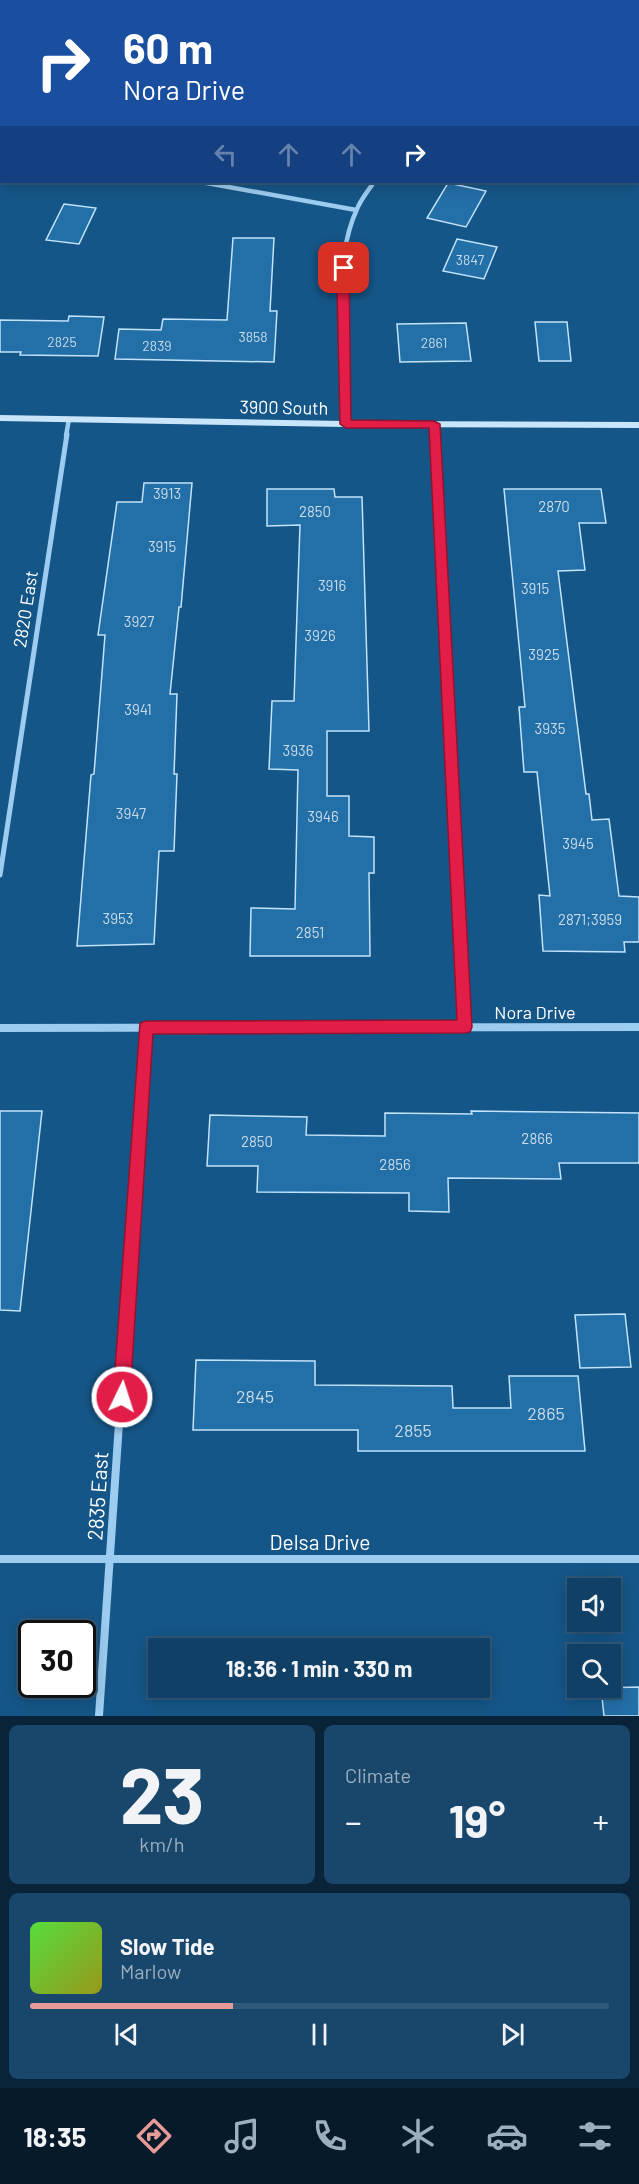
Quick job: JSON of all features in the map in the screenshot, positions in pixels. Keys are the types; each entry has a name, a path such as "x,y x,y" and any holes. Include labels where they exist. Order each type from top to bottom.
{"main road":[{"name":"3900 South","path":"0,418 346,424 639,425"}],"street":[{"path":"207,183 356,210"},
{"path":"346,424 342,289 345,246 356,210 373,183"},
{"name":"2820 East","path":"0,875 69,419"},
{"path":"434,424 465,1027"},
{"name":"Nora Drive","path":"0,1028 639,1027"},
{"name":"2835 East","path":"99,1716 146,1028"},
{"name":"Delsa Drive","path":"0,1559 639,1559"}],"building":[{"path":"448,183 486,191 466,227 427,218"},
{"path":"64,204 96,208 79,244 46,240"},
{"path":"233,238 274,238 270,311 277,311 274,362 115,359 119,329 161,330 163,319 227,320"},
{"path":"457,239 497,247 484,279 443,271"},
{"path":"69,316 104,317 98,356 20,355 21,352 0,352 0,320 68,321"},
{"path":"535,322 567,322 571,361 539,361"},
{"path":"466,323 471,361 400,362 397,324"},
{"path":"144,483 192,483 181,607 179,607 170,694 177,694 174,851 159,851 154,944 77,946 105,635 98,635 117,502 142,502"},
{"path":"267,489 334,489 335,497 362,497 369,731 327,731 327,796 349,796 349,836 374,837 374,873 369,873 370,956 250,956 251,908 295,909 298,770 269,769 272,701 294,701 300,525 267,526"},
{"path":"504,489 601,489 606,523 579,523 585,570 558,571 586,794 589,794 592,820 609,819 619,896 639,897 639,942 624,942 625,952 543,951 539,895 550,896 537,772 524,772 519,707 525,707"},
{"path":"0,1111 42,1111 20,1311 0,1310"},
{"path":"471,1111 639,1113 639,1163 559,1163 561,1179 448,1178 449,1212 409,1211 409,1193 257,1192 258,1166 207,1166 210,1115 307,1117 306,1135 385,1136 385,1113 472,1114"},
{"path":"625,1314 631,1367 580,1368 575,1315"},
{"path":"196,1360 315,1361 315,1385 452,1386 453,1408 511,1408 509,1376 578,1376 585,1451 358,1451 358,1430 193,1430"},
{"path":"621,1687 639,1687 639,1716 604,1716 602,1698 621,1698"}],"route":[{"path":"122,1397 146,1028 465,1027 434,424 346,424 342,289 344,268"}]}
